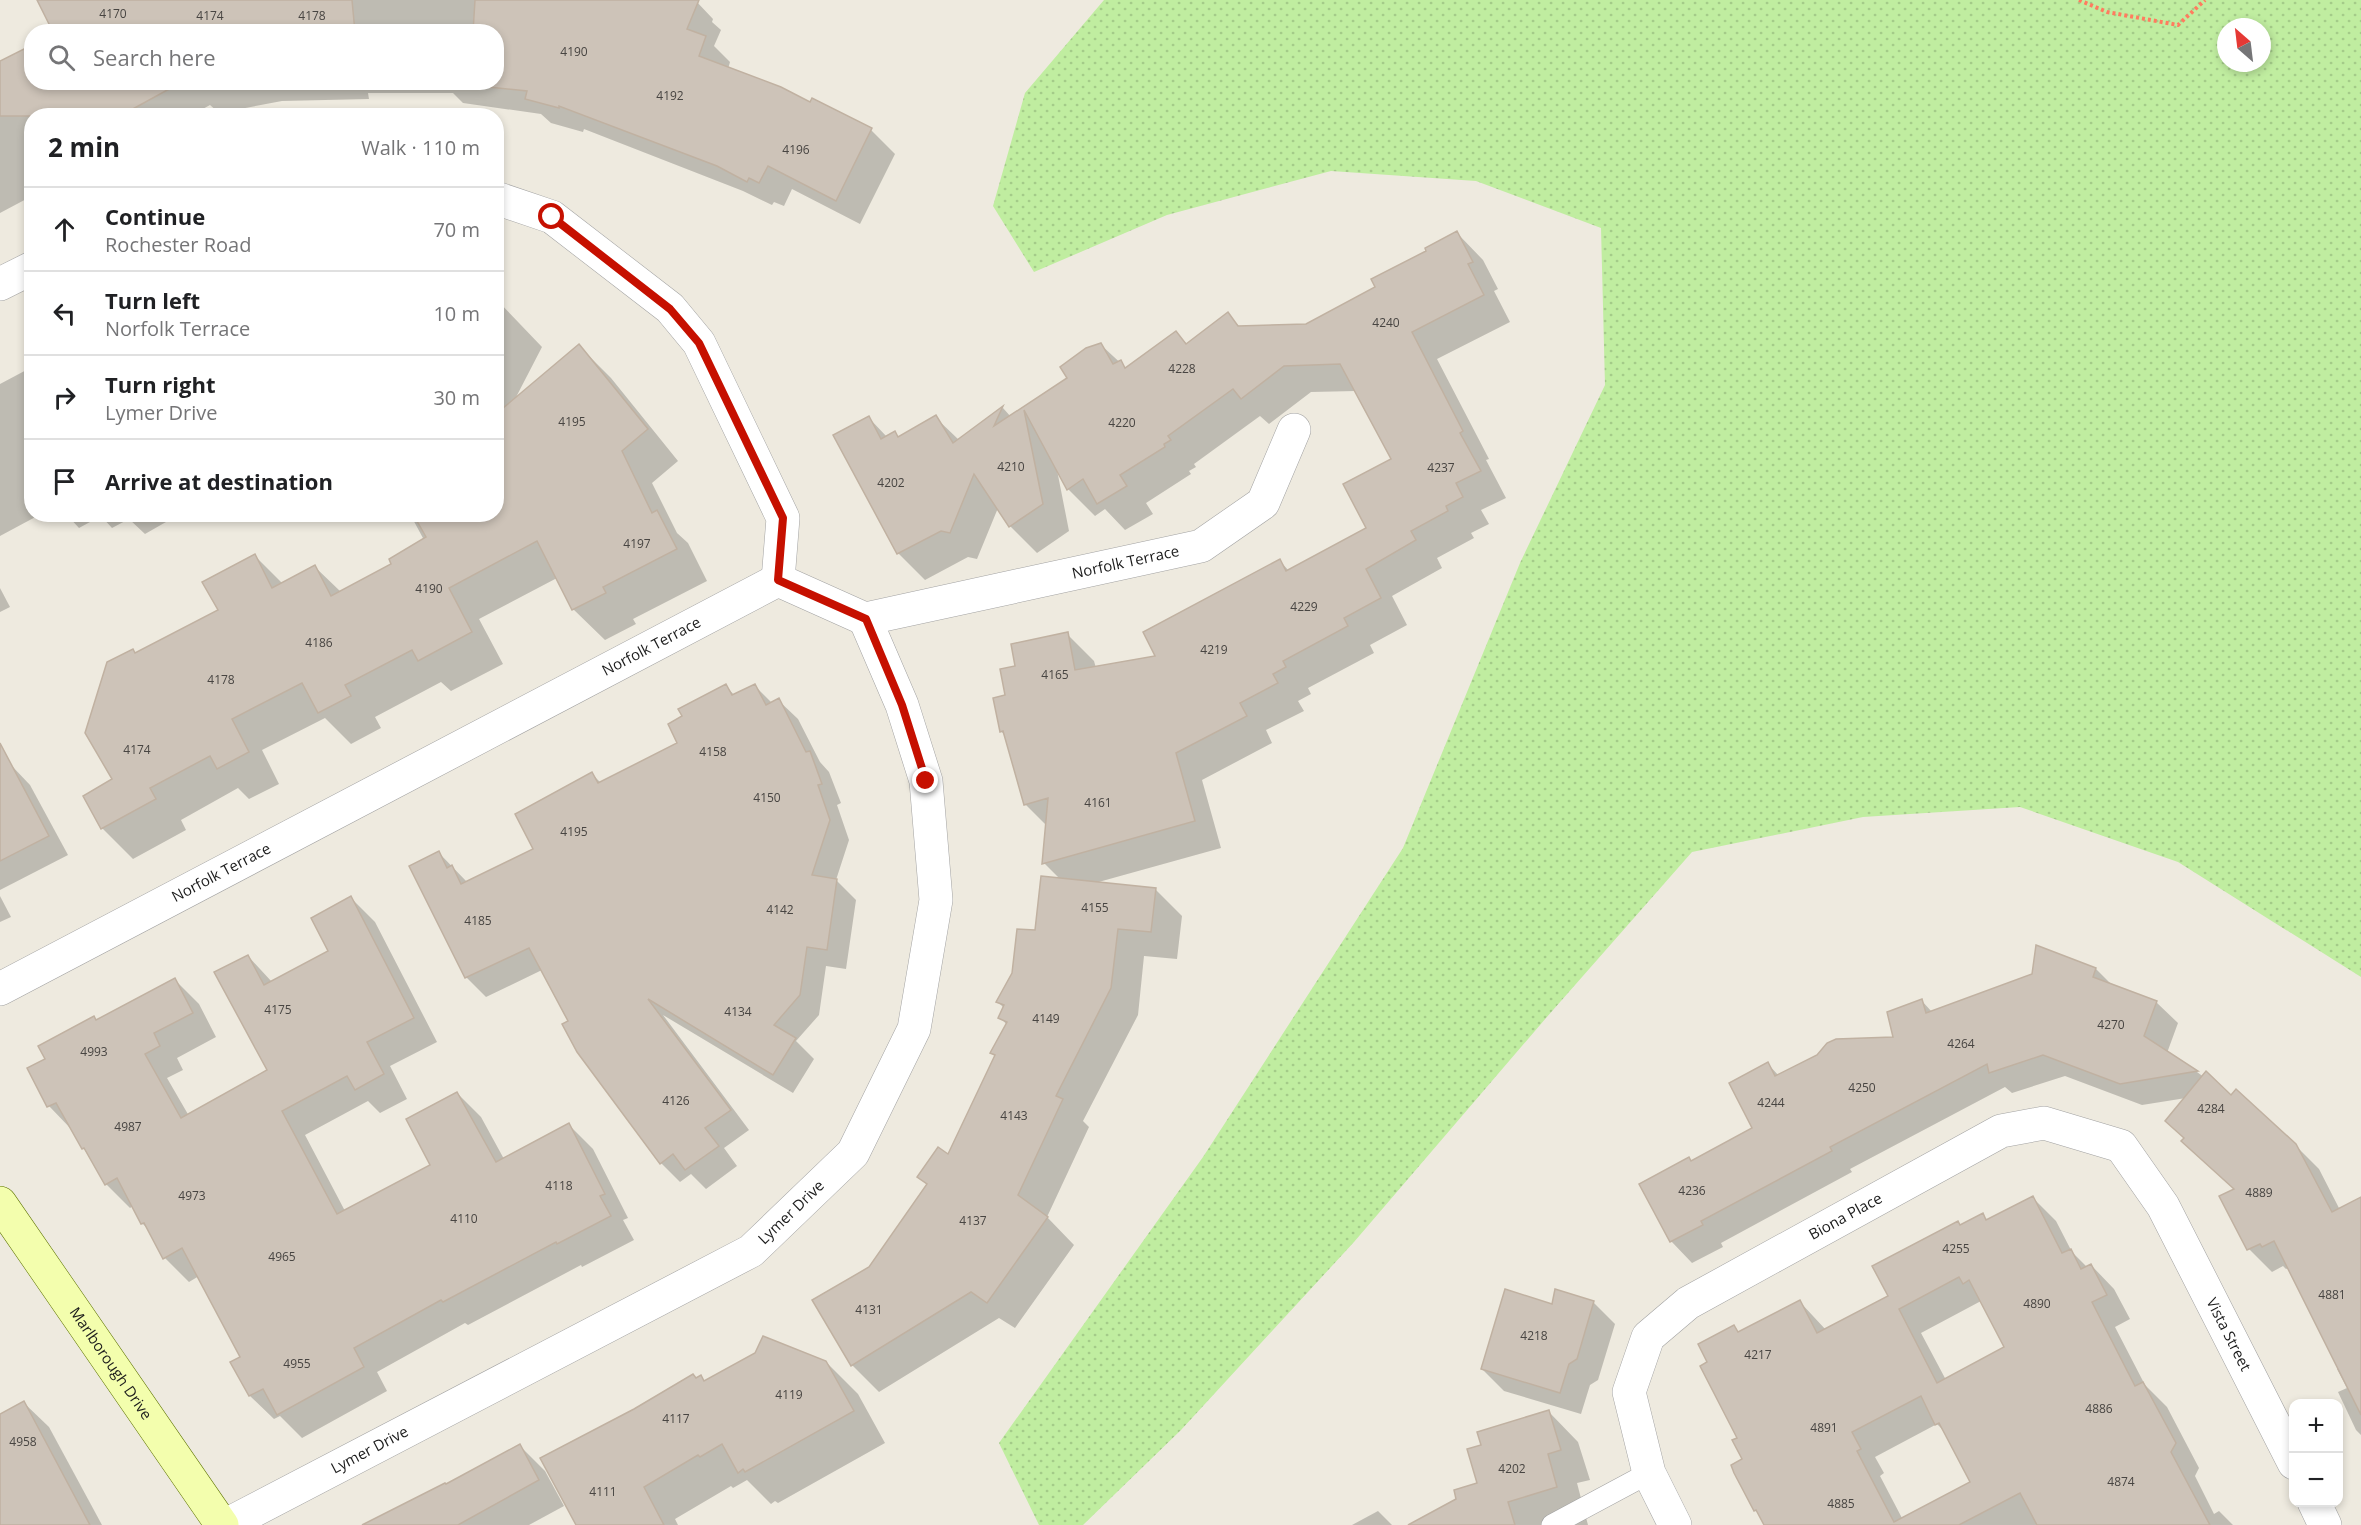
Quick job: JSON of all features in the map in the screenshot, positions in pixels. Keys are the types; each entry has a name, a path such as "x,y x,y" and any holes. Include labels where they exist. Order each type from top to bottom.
{"street":[{"path":"504,201 552,217 670,309 699,343 783,518 778,580 866,619"},
{"path":"0,284 24,272"},
{"name":"Norfolk Terrace","path":"866,619 1201,546 1263,503 1294,430"},
{"name":"Norfolk Terrace","path":"0,989 778,580"},
{"name":"Lymer Drive","path":"224,1525 750,1251 852,1153 914,1029 936,900 926,781 902,705 866,619"},
{"name":"Biona Place","path":"1675,1525 1649,1473 1629,1392 1648,1337 1688,1304 2001,1131 2044,1123 2121,1146 2163,1206"},
{"name":"Marlborough Drive","path":"0,1203 224,1525"},
{"name":"Vista Street","path":"2163,1206 2289,1453"},
{"path":"2316,1507 2325,1525"}],"lane":[{"path":"1552,1525 1649,1473"}],"path":[{"path":"2079,0 2107,12 2178,25 2205,0"}],"green space":[{"path":"1104,0 2361,0 2361,977 2178,862 2020,807 1863,817 1692,852 1354,1242 1181,1430 1083,1525 1039,1525 999,1443 1203,1157 1403,848 1520,563 1605,385 1601,228 1476,181 1331,171 1167,215 1034,272 993,206 1025,93"}],"building":[{"path":"37,0 352,0 354,24 49,24"},
{"path":"475,0 699,0 687,29 706,36 699,56 781,87 810,102 812,98 872,128 836,201 768,166 759,183 749,178 747,182 717,166 559,106 559,108 525,99 527,91 504,89 504,24 474,24"},
{"path":"24,49 24,90 167,90 135,108 24,108 24,116 0,116 0,61"},
{"path":"1457,231 1473,262 1468,264 1484,295 1412,332 1463,431 1460,433 1481,471 1456,483 1463,497 1446,506 1448,511 1411,531 1416,540 1366,569 1381,598 1344,618 1348,626 1283,661 1286,667 1273,674 1278,683 1240,703 1247,716 1176,753 1195,821 1042,864 1048,798 1024,805 1003,731 1000,732 993,698 1005,695 1000,669 1015,666 1011,644 1068,632 1075,670 1155,656 1143,632 1280,559 1286,571 1366,528 1343,484 1391,459 1340,364 1284,366 1241,399 1233,389 1168,436 1171,440 1164,444 1165,447 1120,475 1127,486 1097,504 1083,479 1067,490 1024,410 1043,504 1009,527 974,474 950,533 941,531 897,554 833,435 869,416 881,439 895,431 898,437 936,415 953,443 1003,406 994,426 1067,378 1060,367 1086,348 1101,343 1113,364 1121,360 1125,368 1176,331 1186,344 1228,312 1238,326 1306,324 1375,287 1371,279 1426,251 1425,248"},
{"path":"579,344 648,429 622,451 652,513 657,510 677,549 603,587 606,593 572,610 537,541 449,588 472,632 418,661 412,650 345,685 351,696 318,713 302,683 232,719 249,752 217,769 210,756 150,788 156,799 101,829 83,796 112,779 85,733 107,662 133,649 135,653 218,610 202,582 255,554 272,588 315,565 331,596 391,564 389,559 426,537 418,522 504,522 504,407"},
{"path":"726,684 732,695 755,684 766,705 779,698 806,752 810,751 822,784 818,785 830,820 812,875 837,879 827,950 807,947 800,995 774,1025 796,1038 773,1075 648,999 731,1110 705,1128 719,1146 685,1170 673,1154 660,1164 577,1052 562,1024 568,1021 529,948 465,978 409,866 439,851 447,868 452,865 461,884 533,849 515,814 592,772 598,783 677,743 668,724 682,716 678,709"},
{"path":"0,743 49,836 0,861"},
{"path":"1041,876 1156,888 1151,932 1118,929 1111,988 1056,1096 1063,1099 1018,1195 1048,1217 987,1303 971,1292 851,1366 812,1300 869,1267 927,1184 917,1177 938,1147 948,1154 995,1055 990,1053 1007,1022 998,1018 1004,1005 996,1002 1012,973 1017,929 1035,930"},
{"path":"351,896 414,1018 367,1042 384,1074 355,1090 347,1076 282,1111 337,1214 430,1165 406,1119 457,1092 496,1162 569,1123 605,1194 600,1196 611,1216 557,1244 556,1242 443,1302 441,1300 354,1348 364,1367 277,1415 263,1389 249,1396 230,1362 240,1357 182,1248 163,1259 144,1223 141,1224 117,1178 105,1185 56,1103 47,1107 27,1068 45,1059 38,1046 94,1016 96,1020 175,978 193,1013 154,1033 160,1046 145,1054 181,1118 267,1070 214,972 248,955 264,985 328,951 311,918"},
{"path":"2036,945 2096,968 2093,977 2157,1001 2144,1036 2198,1071 2120,1084 2043,1055 1989,1073 1987,1064 1830,1147 1832,1151 1701,1221 1703,1225 1670,1242 1639,1184 1689,1157 1691,1161 1752,1128 1729,1083 1768,1062 1775,1076 1817,1055 1827,1043 1836,1039 1893,1037 1887,1012 1922,999 1926,1013 2032,974"},
{"path":"2206,1071 2231,1095 2236,1089 2296,1144 2332,1212 2361,1197 2361,1415 2274,1241 2262,1247 2260,1244 2247,1250 2219,1196 2234,1189 2181,1141 2184,1138 2165,1121"},
{"path":"2033,1196 2062,1253 2071,1249 2081,1269 2091,1264 2107,1295 2092,1302 2135,1386 2143,1382 2176,1443 2171,1452 2210,1525 2037,1525 2020,1493 1959,1525 1764,1525 1756,1510 1754,1511 1731,1465 1742,1459 1732,1440 1737,1438 1700,1366 1707,1362 1698,1344 1734,1325 1738,1332 1800,1300 1817,1333 1888,1296 1872,1266 1958,1221 1960,1225 1983,1213 1986,1220","holes":["1959,1277 1963,1284 1969,1280 2004,1347 1937,1383 1899,1309","1921,1396 1935,1425 1939,1423 1970,1482 1894,1522 1857,1451 1861,1449 1852,1432"]},
{"path":"1505,1289 1552,1304 1555,1289 1594,1301 1577,1359 1569,1364 1560,1393 1481,1369"},
{"path":"763,1336 826,1361 854,1411 745,1472 743,1469 738,1473 722,1444 700,1457 698,1455 644,1487 664,1525 576,1525 540,1458 634,1409 693,1374 696,1378 701,1375 704,1381 755,1353"},
{"path":"24,1401 90,1525 0,1525 0,1414"},
{"path":"1549,1410 1561,1450 1548,1454 1557,1487 1508,1502 1515,1525 1408,1525 1456,1499 1454,1490 1477,1483 1467,1449 1481,1445 1477,1432"},
{"path":"520,1444 539,1480 458,1525 362,1525 446,1484"}],"route":[{"path":"552,217 670,309 699,343 783,518 778,580 866,619 902,705 926,781"}]}
